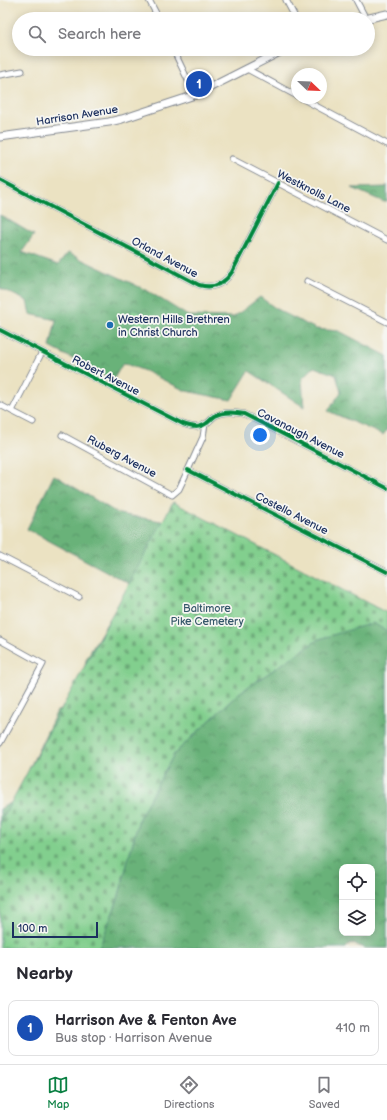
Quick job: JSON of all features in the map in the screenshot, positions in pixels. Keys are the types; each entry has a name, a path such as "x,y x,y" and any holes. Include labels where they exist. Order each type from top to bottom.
{"main road":[{"path":"375,17 387,14"},
{"name":"Harrison Avenue","path":"0,137 122,119 195,95 272,56"}],"street":[{"path":"149,0 155,12"},
{"path":"286,0 292,12"},
{"path":"356,0 362,12"},
{"path":"176,56 195,95"},
{"path":"247,69 291,93"},
{"path":"0,75 22,71"},
{"path":"312,104 387,144"},
{"name":"Westknolls Lane","path":"232,159 387,240"},
{"name":"Orland Avenue","path":"0,180 199,285 210,286 220,284 225,281 232,272 278,183"},
{"path":"307,280 387,322"},
{"name":"Robert Avenue","path":"0,330 183,424 193,428 205,424"},
{"path":"12,411 42,352"},
{"path":"0,405 33,422"},
{"name":"Cavanaugh Avenue","path":"205,424 215,416 236,413 244,414 387,488"},
{"path":"188,470 203,437 205,424"},
{"name":"Ruberg Avenue","path":"62,435 172,495 179,489 188,470"},
{"name":"Costello Avenue","path":"188,470 387,572"},
{"path":"0,556 79,597"},
{"path":"0,640 43,664 0,743"}],"green space":[{"path":"387,185 387,202 352,188 386,187"},
{"path":"0,215 34,235 22,252 58,265 68,253 148,291 188,316 234,317 260,297 278,310 316,329 339,331 387,356 387,430 383,435 328,411 341,392 336,375 314,367 302,379 304,407 249,371 231,400 186,391 145,371 123,363 113,380 50,347 56,320 30,314 27,301 0,288"},
{"path":"133,308 149,317 143,328 127,319"},
{"path":"54,475 119,514 179,524 0,902 0,809 8,804 34,797 29,769 57,711 80,703 86,659 130,584 27,529"},
{"name":"Baltimore Pike Cemetery","path":"173,502 387,613 387,631 373,623 319,639 239,693 174,754 139,818 118,899 99,948 0,948 0,823"},
{"path":"373,622 387,631 387,948 366,948 350,943 346,948 99,948 118,899 139,818 174,754 239,693 319,639"}],"cycle path":[{"path":"0,180 199,285 204,286 213,286 218,284 225,280 232,272 278,183"},
{"path":"0,330 183,424 198,427 204,425 215,416 222,413 233,412 244,414 387,488"},
{"path":"188,470 387,572"}],"place":[{"name":"Harrison Ave & Fenton Ave","path":"199,84"},
{"name":"Western Hills Brethren in Christ Church","path":"110,325"}]}
